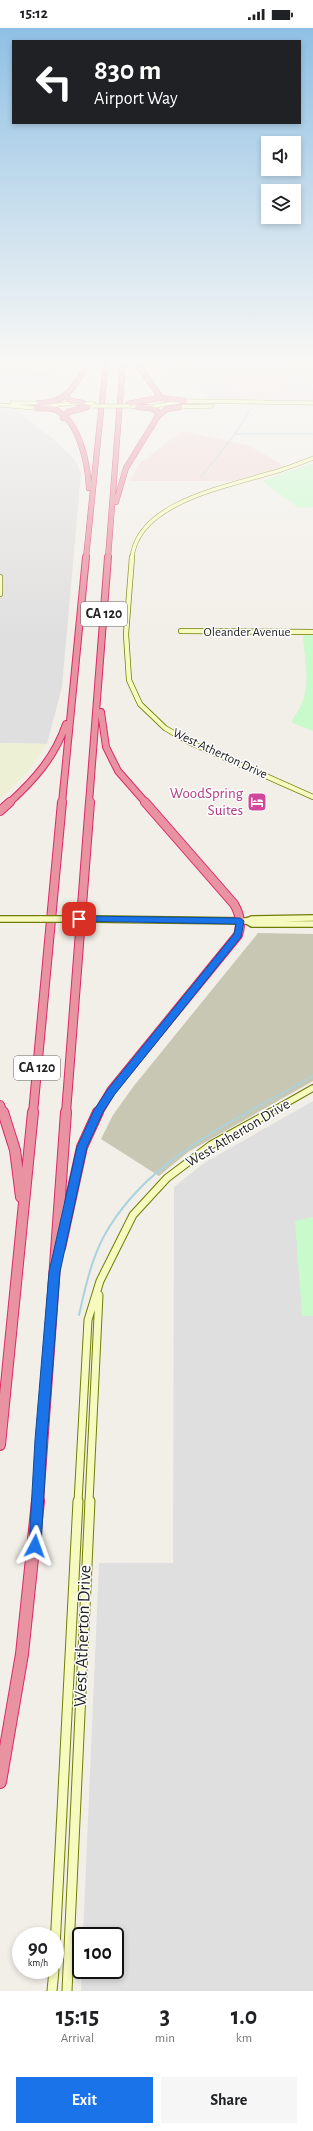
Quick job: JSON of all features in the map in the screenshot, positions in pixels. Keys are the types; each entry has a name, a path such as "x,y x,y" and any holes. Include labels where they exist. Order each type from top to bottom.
{"highway":[{"path":"83,454 88,473 85,563"},
{"name":"CA 120","path":"0,1445 21,1243 72,692 96,454"},
{"name":"CA 120","path":"0,1782 15,1710 33,1569 41,1440 116,454"},
{"path":"111,512 126,468 135,454"},
{"path":"54,1272 78,1160 89,1129 99,1110 116,1085 238,935 244,921 234,904 118,771 106,747 98,689"},
{"path":"0,811 41,773 52,757 64,730 72,692"},
{"path":"0,1105 12,1137 18,1163 21,1189 21,1243"}],"street":[{"name":"West Atherton Drive","path":"313,458 294,466 185,501 168,510 149,524 138,538 133,550 126,634 129,680 135,695 148,713 166,728 189,742 313,797"},
{"path":"0,576 0,594"},
{"name":"Oleander Avenue","path":"181,631 313,632"},
{"path":"0,919 244,921 252,919 313,918"},
{"path":"244,921 252,924 313,924"},
{"name":"West Atherton Drive","path":"56,1927 86,1335 88,1320 100,1281 132,1215 167,1178 211,1146 313,1088"},
{"name":"West Atherton Drive","path":"67,1991 96,1328 100,1281"},
{"path":"52,1991 53,1979"}],"shaded area":[{"path":"0,454 69,454 75,460 81,473 62,687 47,744 0,743"},
{"path":"153,454 263,454 286,467 232,481 130,481 139,464"},
{"path":"0,743 47,744 29,771 0,799"},
{"path":"258,933 313,934 313,1081 188,1152 159,1176 101,1139 113,1115 133,1087"},
{"path":"313,1101 313,1991 81,1991 82,1979 124,1979 124,1927 83,1927 99,1563 173,1563 174,1187 204,1163"}],"green space":[{"path":"313,463 313,507 299,508 262,481"},
{"path":"305,635 313,635 313,731 293,723 292,720 299,710 306,691 303,638"},
{"path":"313,1217 313,1316 302,1316 295,1221"}],"waterway":[{"path":"201,477 219,454"},
{"path":"246,1113 313,1076"},
{"path":"79,1315 95,1255 99,1245 117,1215 149,1179 167,1164 206,1136 248,1112"}],"place":[{"name":"WoodSpring Suites","path":"257,802"}],"route":[{"path":"35,1546 41,1440 54,1272 63,1238 76,1166 82,1147 89,1129 111,1091 240,931 240,921 79,919"}]}
